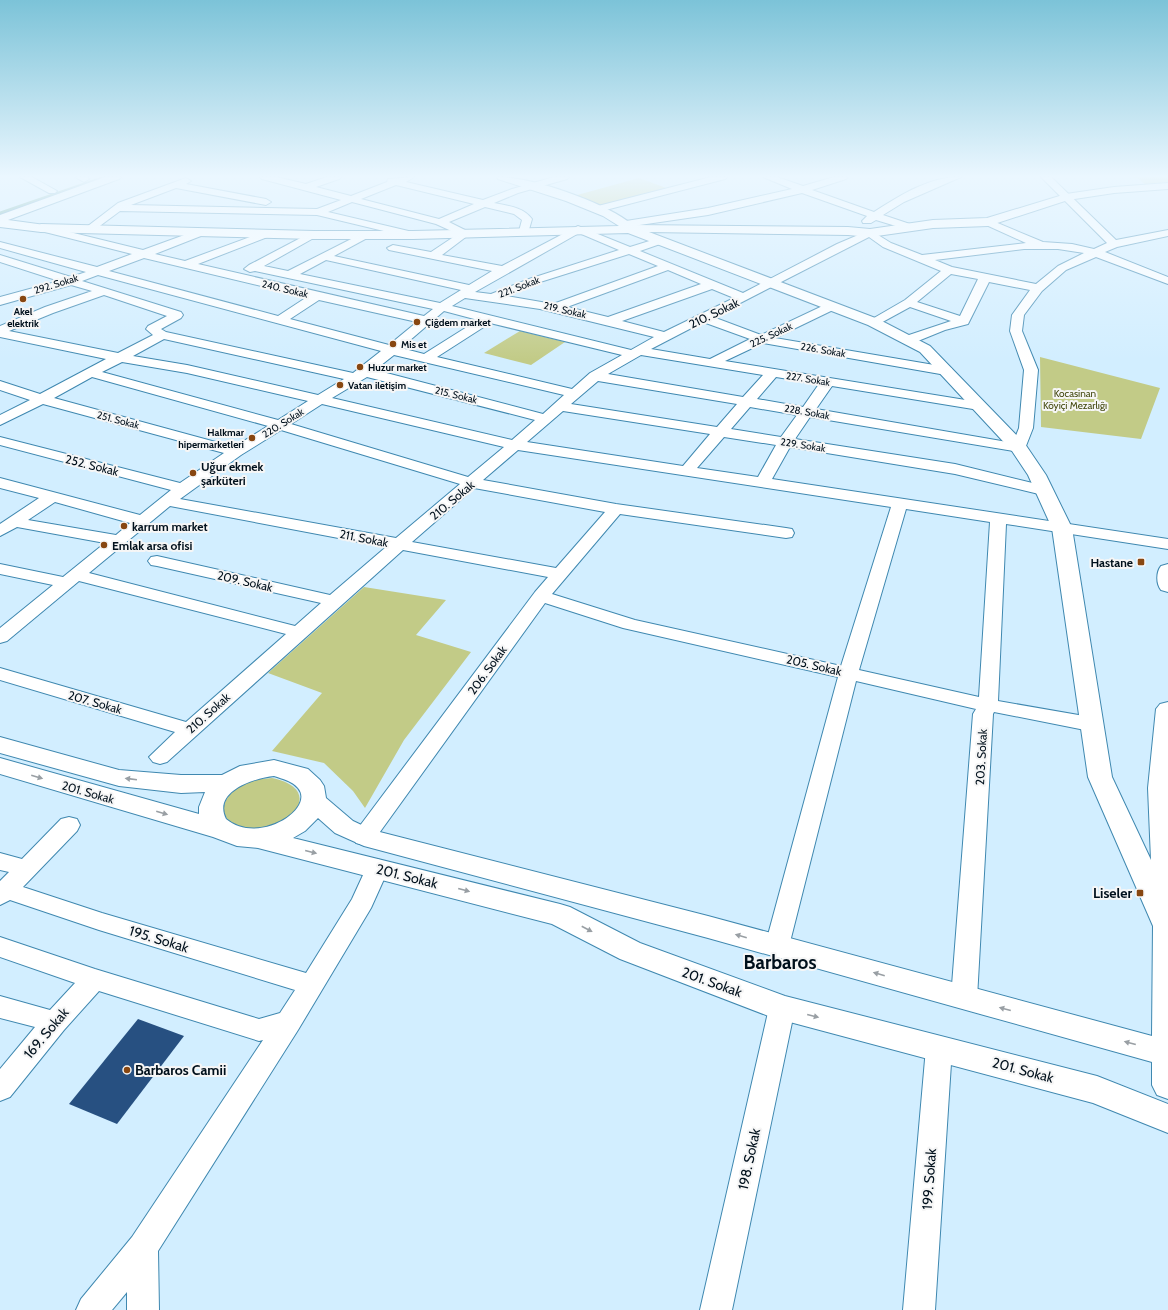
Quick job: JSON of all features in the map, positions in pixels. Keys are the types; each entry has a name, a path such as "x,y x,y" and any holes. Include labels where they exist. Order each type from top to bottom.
{"street":[{"name":"240. Sokak","path":"80,238 234,277 426,320"},
{"name":"292. Sokak","path":"3,298 71,280 144,255 187,238"},
{"path":"186,265 255,238"},
{"path":"234,277 308,238"},
{"path":"291,274 359,238"},
{"path":"364,265 408,238"},
{"path":"433,256 459,238"},
{"name":"220. Sokak","path":"1,635 184,488 236,452 360,375 442,307 562,238"},
{"path":"600,238 666,267 744,298"},
{"path":"653,238 872,322 925,349 1019,448 1037,475 1062,528 1090,724 1100,778 1168,926"},
{"name":"210. Sokak","path":"160,756 298,632 595,376 665,336 772,284 841,246 859,238"},
{"path":"877,238 887,245 923,258 949,270 1038,288"},
{"path":"1025,238 1043,246"},
{"path":"1108,238 1114,244"},
{"path":"1019,448 1026,428 1031,370 1016,330 1018,314 1038,288 1062,268 1114,244 1143,238"},
{"path":"1059,246 1072,241 1084,240"},
{"path":"1096,240 1114,244"},
{"name":"221. Sokak","path":"494,297 533,281 660,241"},
{"path":"0,244 95,271 391,350 574,394"},
{"path":"923,258 1043,246 1059,246 1093,253 1167,280"},
{"path":"393,248 504,270"},
{"name":"219. Sokak","path":"326,257 364,265 467,292 557,307 665,336"},
{"path":"0,258 177,315 152,329 162,335"},
{"name":"227. Sokak","path":"254,267 442,307 635,353 711,363 979,406"},
{"path":"557,307 666,267"},
{"path":"872,322 909,303 949,270"},
{"path":"964,321 969,307 985,278"},
{"path":"609,321 711,285"},
{"path":"0,331 49,310 102,292"},
{"path":"280,320 316,296"},
{"path":"909,303 964,321"},
{"name":"225. Sokak","path":"711,363 831,306"},
{"path":"426,358 489,318"},
{"name":"226. Sokak","path":"703,318 761,339 946,371"},
{"path":"908,340 941,327 964,321"},
{"path":"0,331 120,357 187,369 516,445 764,481 1168,544"},
{"path":"0,421 162,335"},
{"name":"215. Sokak","path":"162,335 360,375 547,418"},
{"path":"91,373 280,425 472,483 616,509 786,532"},
{"path":"687,470 772,373"},
{"name":"228. Sokak","path":"595,376 1019,448"},
{"path":"764,481 785,442 828,382"},
{"name":"251. Sokak","path":"0,385 41,399 236,452"},
{"name":"229. Sokak","path":"560,406 955,469 1043,490"},
{"name":"252. Sokak","path":"0,441 184,488"},
{"path":"0,483 143,521"},
{"path":"0,531 52,497"},
{"name":"211. Sokak","path":"167,501 560,574"},
{"path":"777,946 848,673 900,503"},
{"name":"206. Sokak","path":"364,837 541,596 616,509"},
{"name":"203. Sokak","path":"964,998 983,714 988,705 998,517"},
{"path":"14,522 118,540"},
{"name":"209. Sokak","path":"157,561 334,601"},
{"path":"0,569 71,579 298,632"},
{"path":"1168,570 1168,586"},
{"name":"205. Sokak","path":"541,596 630,624 988,705 1090,724"},
{"name":"207. Sokak","path":"0,674 190,730"},
{"path":"1168,709 1161,788 1168,926 1168,1085"},
{"name":"201. Sokak","path":"0,745 119,778 181,784 226,783"},
{"name":"201. Sokak","path":"0,766 222,830"},
{"name":"201. Sokak","path":"259,839 277,835 292,828 304,819 312,807 315,795 311,785 302,776 289,770 274,768 257,770 240,775 226,783 216,794 211,805 211,817 217,827 227,834 242,838 259,839 560,915 630,951 782,1008 1097,1090 1168,1118"},
{"name":"201. Sokak","path":"314,800 344,826 364,837 777,946 1168,1053"},
{"path":"3,893 69,825"},
{"path":"0,861 25,869"},
{"path":"92,1310 143,1248 289,1022 362,902 377,868"},
{"name":"195. Sokak","path":"3,893 99,920 312,985"},
{"path":"0,947 94,979 259,1030 289,1022"},
{"name":"169. Sokak","path":"0,1089 55,1022 94,979"},
{"path":"0,1007 55,1022"},
{"name":"198. Sokak","path":"716,1310 782,1008"},
{"name":"199. Sokak","path":"919,1310 939,1048"},
{"path":"143,1248 144,1310"}],"green space":[{"path":"520,331 565,342 531,365 484,353"},
{"name":"Kocasinan Köyiçi Mezarlığı","path":"1040,357 1160,388 1141,439 1041,427"},
{"path":"364,587 446,600 416,635 471,652 404,740 365,808 353,791 324,763 272,751 322,693 268,673"},
{"path":"272,778 288,783 297,790 300,798 298,807 291,815 282,822 270,827 257,829 244,829 234,825 228,820 224,814 224,807 230,794 245,783 258,779"}],"building":[{"name":"Barbaros Camii","path":"138,1019 184,1036 117,1124 69,1104"}],"place":[{"name":"Akel elektrik","path":"23,299"},
{"name":"Çiğdem market","path":"417,322"},
{"name":"Mis et","path":"393,344"},
{"name":"Huzur market","path":"360,367"},
{"name":"Vatan iletişim","path":"340,385"},
{"name":"Halkmar hipermarketleri","path":"252,438"},
{"name":"Uğur ekmek şarküteri","path":"193,473"},
{"name":"karrum market","path":"124,526"},
{"name":"Emlak arsa ofisi","path":"104,545"},
{"name":"Hastane","path":"1141,562"},
{"name":"Liseler","path":"1140,893"},
{"name":"Barbaros Camii","path":"127,1070"}],"district":[{"name":"Barbaros","path":"780,962"}]}
